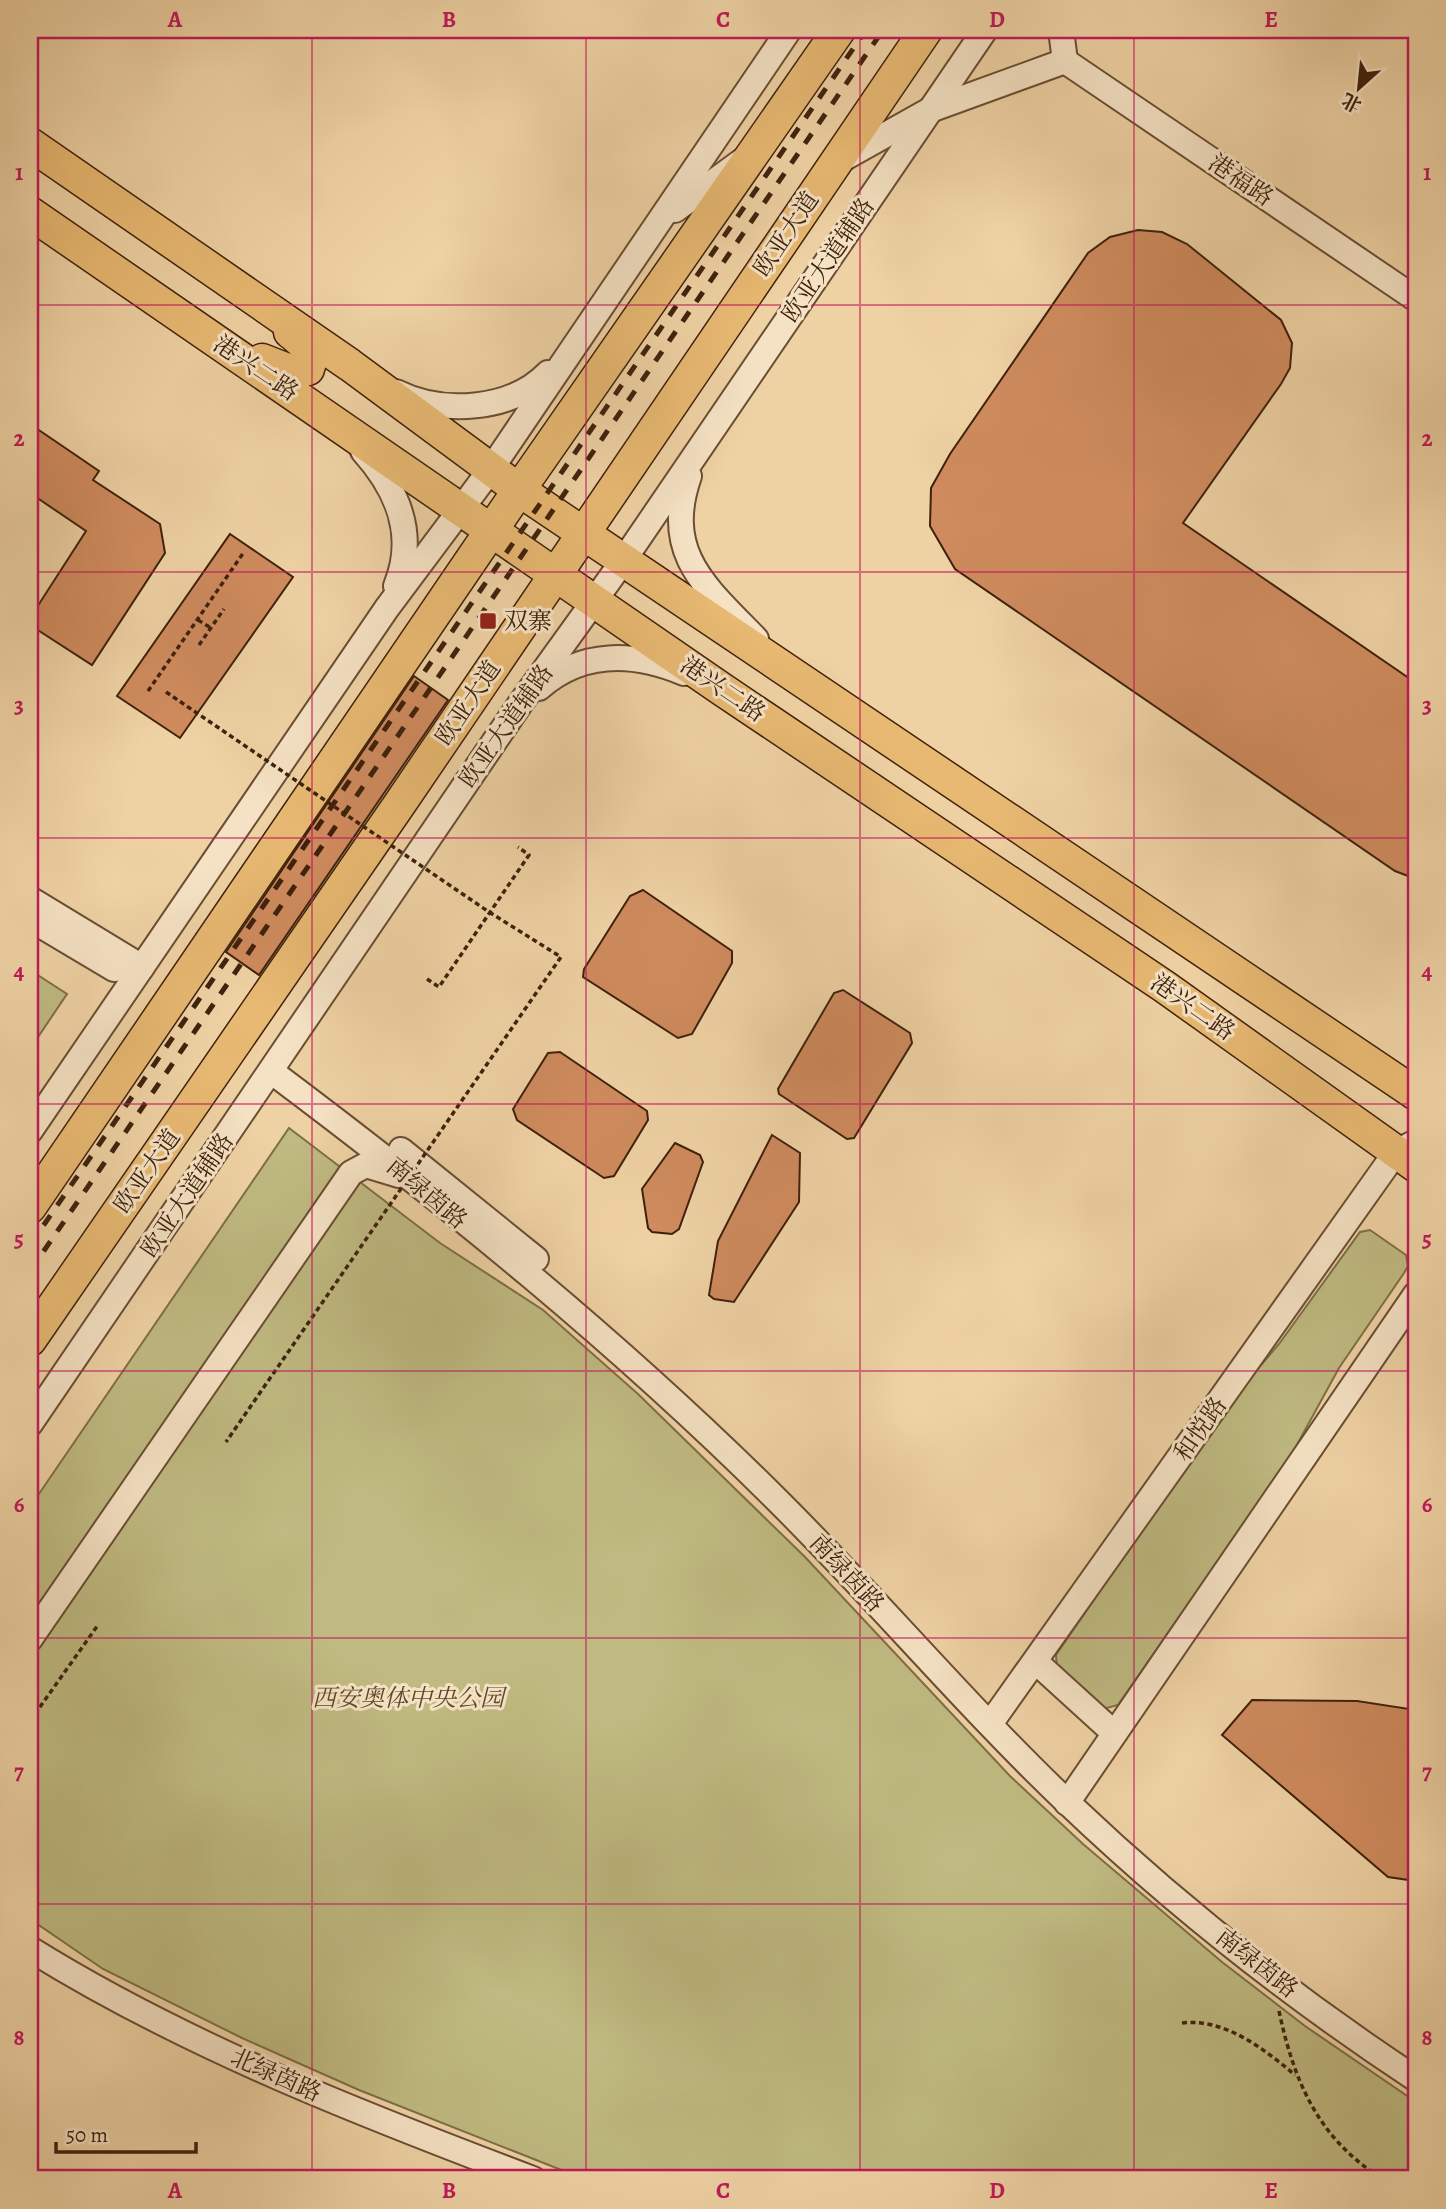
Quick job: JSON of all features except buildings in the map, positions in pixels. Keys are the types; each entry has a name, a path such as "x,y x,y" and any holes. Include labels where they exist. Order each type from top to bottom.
{"main road":[{"path":"30,1207 519,490 839,30"},
{"name":"欧亚大道","path":"30,1340 926,30"},
{"name":"港兴二路","path":"30,144 350,365 519,490 1416,1094"},
{"name":"港兴二路","path":"30,213 493,529 723,690 1410,1153"},
{"path":"184,318 278,368 295,373 308,369 311,357 299,339 231,283"},
{"path":"802,742 778,719 769,704 770,696 780,687 787,686 874,729"}],"street":[{"name":"欧亚大道辅路","path":"30,1424 520,704 623,561 985,30"},
{"path":"834,163 930,110 1065,61 1061,30"},
{"path":"30,1131 387,608 491,469 783,36"},
{"name":"港福路","path":"1065,61 1416,299"},
{"path":"659,221 754,152"},
{"path":"350,365 407,397 438,404 494,403 518,394 543,378 578,342"},
{"path":"318,410 369,457 397,498 406,545 402,570 387,608"},
{"path":"707,438 688,478 679,507 679,531 687,557 706,586 794,676"},
{"path":"520,704 547,680 570,667 607,657 644,658 723,690"},
{"path":"30,899 137,974"},
{"path":"30,919 137,974"},
{"name":"南绿茵路","path":"276,1066 430,1195 527,1271 663,1389 1072,1796 1206,1924 1305,2001 1416,2079"},
{"name":"南绿茵路","path":"276,1066 501,1229 639,1350 839,1544 994,1718"},
{"name":"和悦路","path":"994,1718 1410,1153"},
{"path":"30,1639 351,1173 358,1167 377,1166 394,1172 430,1195"},
{"path":"1072,1796 1416,1294"},
{"path":"1036,1662 1114,1733"},
{"name":"南绿茵路","path":"1072,1796 1266,1954 1416,2062"},
{"name":"北绿茵路","path":"30,1949 65,1971 203,2042 345,2105 533,2179"},
{"name":"北绿茵路","path":"30,1968 220,2065 335,2117 491,2179"}],"path":[{"path":"148,691 244,552"},
{"path":"199,645 224,609"},
{"path":"198,620 211,628"},
{"path":"166,692 489,912 561,957 226,1442"},
{"path":"427,979 439,987 529,855 518,847"},
{"path":"30,1721 98,1625"},
{"path":"1279,2011 1289,2059 1310,2105 1349,2153 1381,2178"},
{"path":"1182,2022 1209,2024 1231,2031 1297,2077"},
{"path":"1292,2179 1310,2174 1363,2179"},
{"path":"1372,2179 1381,2178"}],"green space":[{"path":"30,970 67,994 30,1049"},
{"name":"西安奥体中央公园","path":"289,1128 440,1243 543,1310 638,1394 805,1557 1010,1776 1083,1844 1222,1962 1305,2026 1416,2102 1416,2179 584,2179 359,2090 242,2038 103,1969 30,1919 30,1507"},
{"path":"1370,1230 1406,1255 1408,1266 1339,1368 1293,1452 1118,1705 1103,1709 1057,1668 1056,1655 1232,1399 1279,1344 1360,1232"}],"railway":[{"path":"30,1245 866,30"},
{"path":"30,1271 883,30"}],"place":[{"name":"双寨","path":"488,621"}]}
